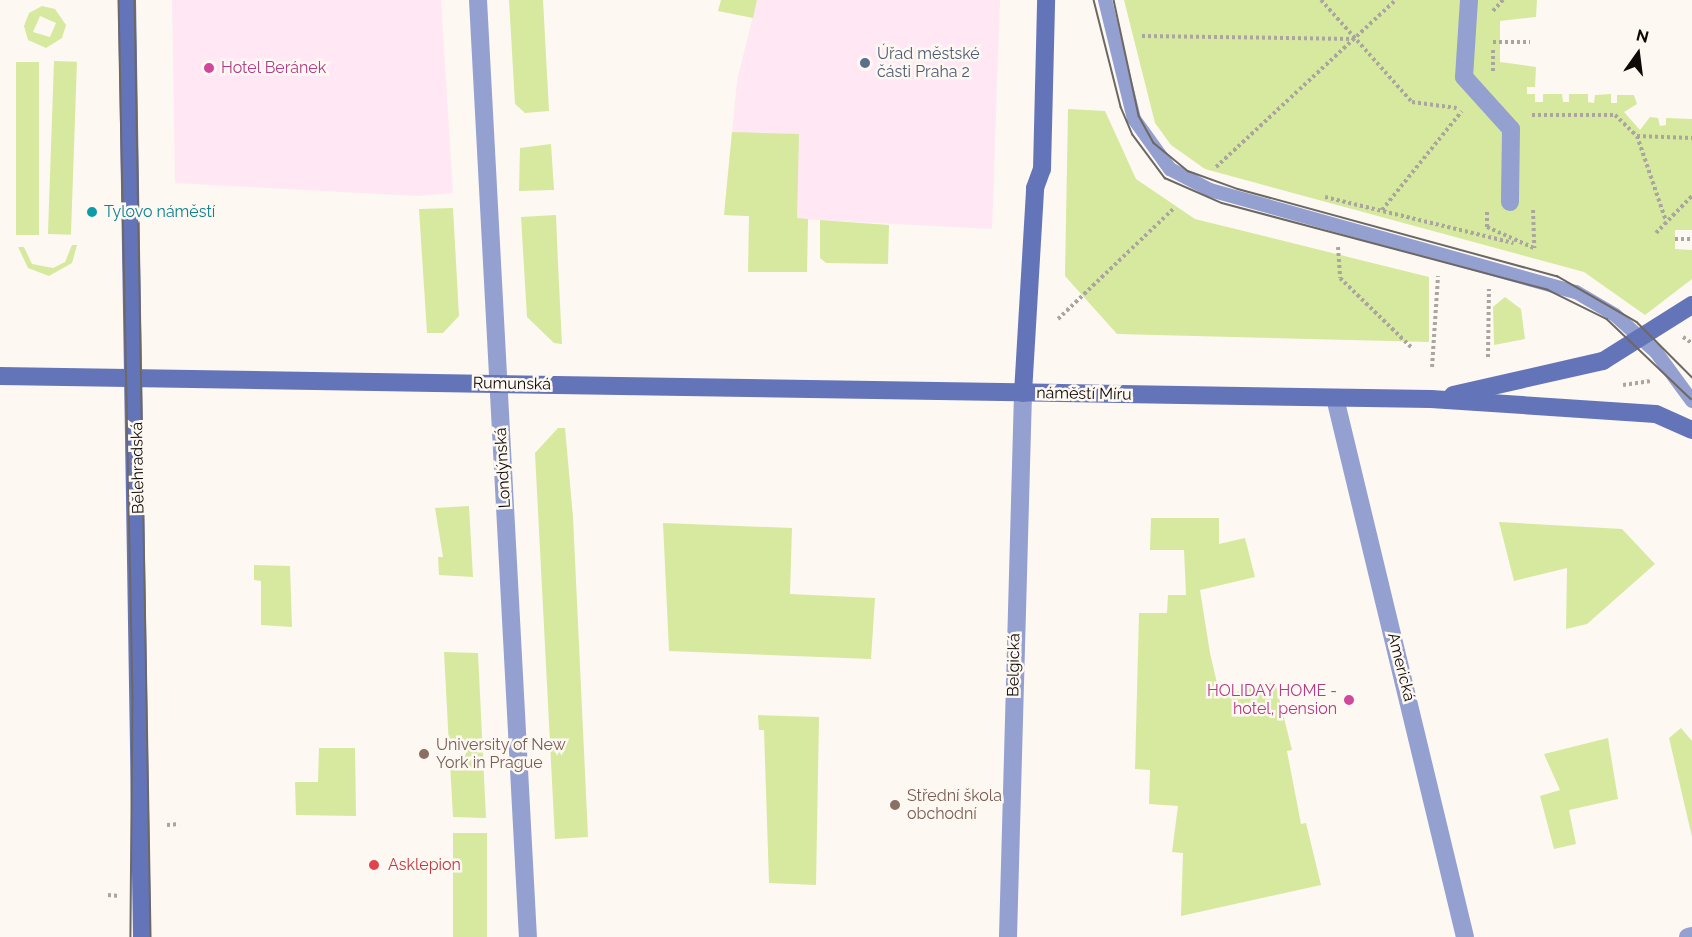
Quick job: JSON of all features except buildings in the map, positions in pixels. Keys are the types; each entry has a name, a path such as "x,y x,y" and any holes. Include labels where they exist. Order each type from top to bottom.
{"street":[{"name":"Bělehradská","path":"127,0 136,379 142,937"},
{"name":"Londýnská","path":"478,0 528,937"},
{"name":"náměstí Míru","path":"1046,0 1042,169 1035,188 1023,393 1431,399 1591,413 1656,414 1692,430"},
{"path":"1469,0 1464,77 1511,129 1510,202"},
{"name":"náměstí Míru","path":"1431,399 1587,367 1642,339 1692,305"},
{"name":"Rumunská","path":"0,376 1023,393"},
{"name":"Belgická","path":"1008,937 1023,393"},
{"name":"Americká","path":"1335,398 1465,937"}],"lane":[{"path":"1105,0 1134,119 1170,169 1210,190 1553,283 1615,315 1675,372 1691,400"}],"path":[{"path":"1321,0 1412,102 1447,103 1462,111 1470,119"},
{"path":"1216,167 1396,0"},
{"path":"1142,36 1354,39"},
{"path":"1493,42 1530,42"},
{"path":"1382,210 1493,73"},
{"path":"1532,115 1615,115 1636,136 1666,221"},
{"path":"1636,136 1692,138"},
{"path":"1319,195 1534,248"},
{"path":"1656,233 1692,196"},
{"path":"1487,201 1487,227 1520,244"},
{"path":"1058,319 1175,207"},
{"path":"1675,239 1692,239"},
{"path":"1338,246 1340,278 1411,347"},
{"path":"1432,367 1438,272"},
{"path":"1488,357 1489,286"},
{"path":"1680,352 1690,343 1683,336"},
{"path":"1619,386 1657,377"},
{"path":"167,825 179,824"}],"shaded area":[{"path":"172,0 441,0 453,193 418,196 175,183"},
{"path":"757,0 1000,0 992,229 724,215 737,81"}],"green space":[{"path":"509,0 543,0 549,111 525,113 515,104"},
{"path":"721,0 757,0 753,18 718,11"},
{"path":"1124,0 1537,0 1536,17 1500,21 1500,62 1536,67 1535,87 1527,87 1527,94 1535,94 1535,102 1543,102 1543,94 1562,94 1563,102 1569,102 1569,94 1588,94 1588,102 1594,103 1595,95 1611,94 1611,103 1617,103 1617,95 1634,95 1637,104 1624,112 1640,130 1650,117 1658,118 1660,126 1666,125 1666,118 1692,119 1692,230 1675,230 1675,249 1692,250 1692,279 1645,315 1584,272 1205,169 1171,145 1155,123"},
{"path":"42,6 55,9 66,25 62,38 46,48 28,40 24,26 29,13","holes":["40,16 56,23 50,37 33,32"]},
{"path":"54,61 77,62 71,235 48,234"},
{"path":"16,62 39,62 39,235 16,235"},
{"path":"1068,109 1105,111 1136,179 1195,219 1429,277 1429,342 1117,334 1065,276"},
{"path":"732,132 799,134 797,218 808,219 807,272 748,272 749,216 724,215"},
{"path":"551,144 554,190 519,191 520,148"},
{"path":"453,208 459,316 443,333 427,333 419,209"},
{"path":"556,215 562,344 554,343 527,317 521,217"},
{"path":"820,220 889,225 888,264 826,263 820,258"},
{"path":"72,245 77,245 72,263 49,276 28,268 18,247 24,247 32,264 53,268 65,262"},
{"path":"1505,297 1521,309 1525,339 1494,345 1493,307"},
{"path":"558,428 565,428 573,517 588,837 555,839 535,453"},
{"path":"469,506 473,577 439,575 438,557 443,557 435,508"},
{"path":"1151,518 1219,518 1219,544 1245,538 1255,577 1200,590 1210,653 1220,696 1275,682 1292,750 1287,751 1301,824 1306,823 1321,885 1181,916 1183,853 1172,852 1178,806 1149,804 1150,770 1135,769 1139,613 1167,613 1168,595 1186,595 1184,550 1150,550"},
{"path":"1499,522 1622,529 1655,564 1587,624 1566,629 1567,568 1514,581"},
{"path":"663,523 792,528 790,594 875,598 871,659 669,651"},
{"path":"254,565 290,566 292,627 261,625 261,581 254,580"},
{"path":"444,652 478,653 486,818 453,817 450,764 465,763 464,746 449,747"},
{"path":"758,715 819,717 816,885 769,883 764,730 759,730"},
{"path":"1681,728 1692,741 1692,837 1669,738"},
{"path":"1608,738 1618,799 1569,810 1576,844 1554,849 1540,796 1560,790 1544,754"},
{"path":"319,748 355,748 356,816 296,815 295,782 318,782"},
{"path":"453,833 487,833 487,937 453,937"}],"tram line":[{"path":"119,0 133,697 131,937"},
{"path":"135,0 151,937"},
{"path":"1094,0 1121,107 1133,135 1165,178 1222,203 1548,290 1607,319 1691,399"},
{"path":"1114,0 1139,116 1154,143 1188,171 1238,189 1557,276 1637,322 1692,377"}],"place":[{"name":"Úřad městské části Praha 2","path":"865,63"},
{"name":"Hotel Beránek","path":"209,68"},
{"name":"Tylovo náměstí","path":"92,212"},
{"name":"HOLIDAY HOME - hotel, pension","path":"1349,700"},
{"name":"University of New York in Prague","path":"424,754"},
{"name":"Střední škola obchodní","path":"895,805"},
{"name":"Asklepion","path":"374,865"}]}
